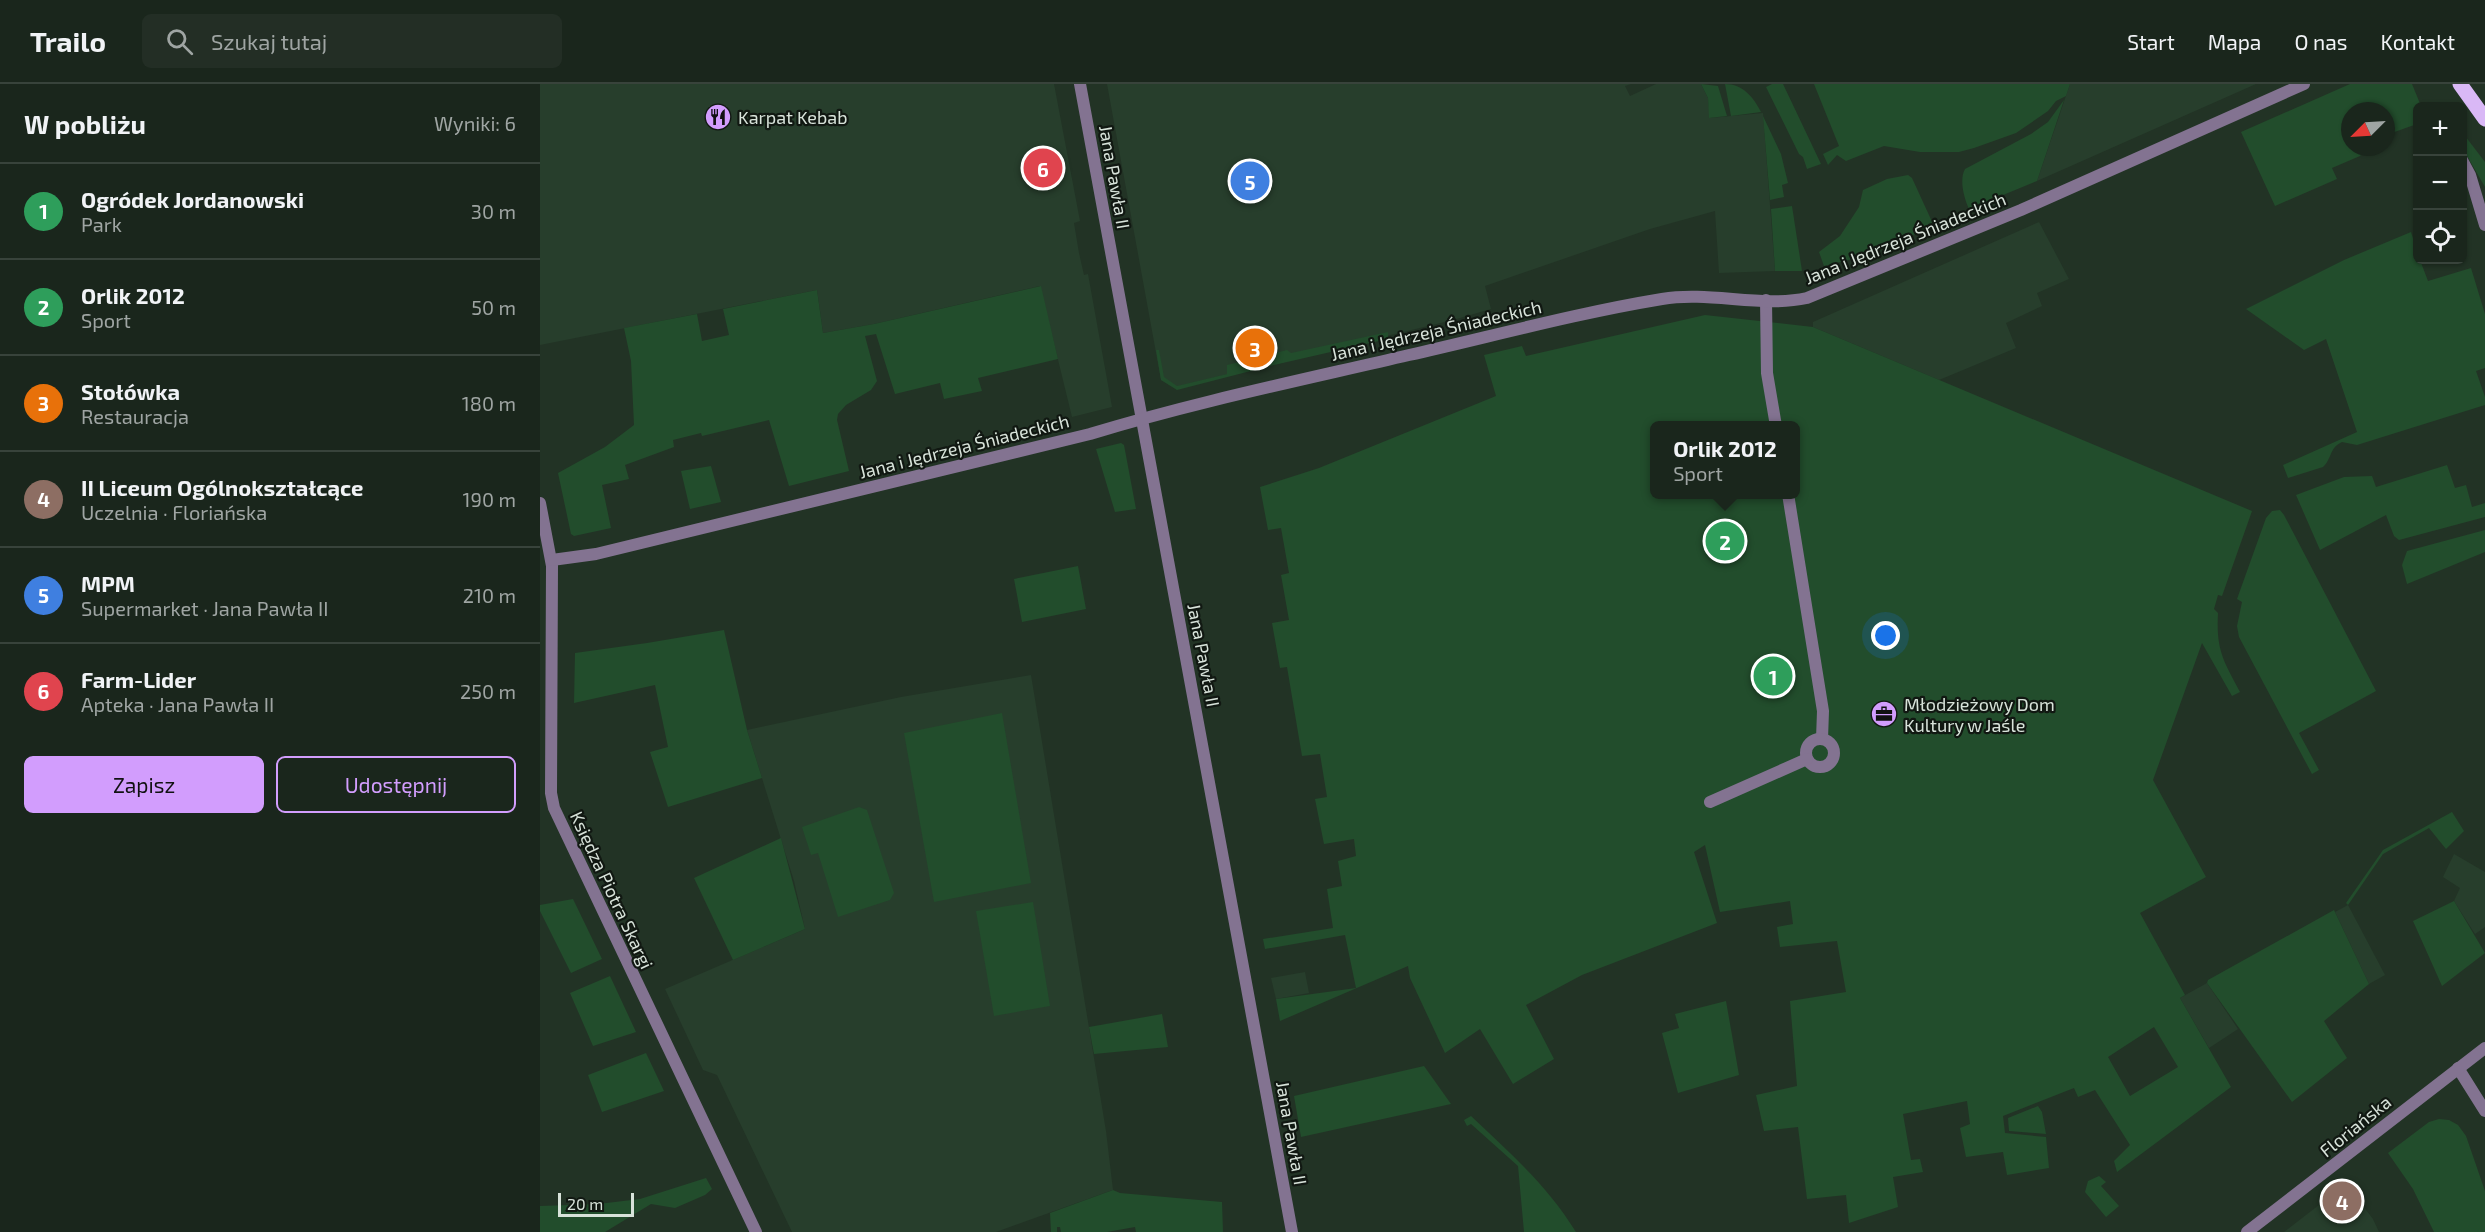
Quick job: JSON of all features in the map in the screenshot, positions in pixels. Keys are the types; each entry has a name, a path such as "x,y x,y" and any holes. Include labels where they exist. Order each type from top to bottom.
{"main road":[{"path":"2460,84 2485,119"}],"street":[{"name":"Jana Pawła II","path":"1080,84 1292,1232"},
{"name":"Jana i Jędrzeja Śniadeckich","path":"552,560 589,556 1090,434 1142,419 1544,323 1659,299 1692,295 1766,300 1799,299 1836,288 2020,210 2304,84"},
{"path":"2467,169 2485,225"},
{"path":"1766,300 1767,373 1775,421"},
{"path":"1789,499 1823,711 1822,739"},
{"name":"Księdza Piotra Skargi","path":"540,503 552,560 551,793 554,808 756,1232"},
{"path":"1822,739 1833,747 1834,757 1828,765 1819,767 1809,764 1807,759 1805,750 1809,742 1822,739"},
{"path":"1710,802 1807,759"},
{"name":"Floriańska","path":"2247,1232 2485,1048"},
{"path":"2458,1068 2485,1111"}],"shaded area":[{"path":"540,84 1054,84 1080,221 1074,223 1079,253 1084,275 1088,274 1112,407 1072,417 1040,286 874,324 823,333 817,290 540,345"},
{"path":"1107,84 1631,84 1625,86 1630,96 1656,84 1701,84 1708,98 1710,118 1763,113 1775,271 1719,273 1715,211 1650,229 1485,286 1491,309 1175,387 1161,380"},
{"path":"2070,84 2256,84 2037,181"},
{"path":"2039,222 2069,279 2037,293 2042,306 2006,323 2016,348 1939,380 1813,327 1813,322"},
{"path":"1031,675 1106,1131 1113,1190 996,1232 792,1232 717,1075 703,1070 665,989 805,929 794,881 747,730 901,697"},
{"path":"2454,854 2485,872 2485,927 2475,934 2454,901 2460,888 2443,877"},
{"path":"2348,905 2385,975 2369,984 2335,912"},
{"path":"1305,972 1309,993 1276,999 1271,978"},
{"path":"2207,983 2238,1029 2209,1048 2180,998"},
{"path":"2346,1184 2373,1219 2379,1232 2284,1232"}],"green space":[{"path":"1701,84 1718,86 1727,116 1709,118 1708,98"},
{"path":"1725,84 1737,86 1747,92 1761,112 1731,116"},
{"path":"1772,84 1783,84 1821,164 1807,169 1766,87"},
{"path":"1814,84 2070,84 2066,96 2056,101 2048,111 2016,133 1974,148 1959,152 1920,152 1884,146 1846,161 1837,155 1828,165 1823,154 1839,146"},
{"path":"2350,84 2412,84 2419,102 2413,102 2413,125 2395,132 2395,102 2341,102 2341,156 2360,156 2332,168 2337,179 2275,206 2241,132"},
{"path":"2064,100 2037,181 1969,209 1962,184 1965,169 2031,134 2048,122"},
{"path":"1763,116 1781,154 1788,183 1782,185 1784,197 1770,200"},
{"path":"2467,139 2485,162 2485,187 2467,156"},
{"path":"1908,175 1912,178 1934,226 1865,256 1824,266 1819,252 1840,236 1859,207 1863,190 1887,179"},
{"path":"1792,206 1802,271 1775,271 1771,209"},
{"path":"2411,232 2413,264 2422,264 2428,281 2471,268 2485,314 2485,368 2476,371 2485,397 2485,405 2357,445 2342,442 2335,447 2323,467 2288,478 2283,465 2357,432 2326,339 2304,350 2246,309 2344,260"},
{"path":"1041,286 1058,359 978,378 982,391 944,399 940,383 895,394 876,334 865,336 877,381 871,390 846,405 838,414 837,420 849,471 789,486 769,420 702,436 701,433 673,440 674,447 625,465 629,479 602,485 611,528 574,536 571,534 558,473 605,447 634,425 631,361 624,328 697,314 702,341 729,335 723,309 817,290 823,333 874,324"},
{"path":"1705,315 1813,327 2252,511 2222,596 2218,595 2214,609 2218,613 2218,636 2222,654 2240,692 2232,696 2202,643 2153,780 2206,877 2140,913 2185,995 2180,998 2231,1087 2117,1172 2114,1161 2130,1145 2095,1090 2078,1097 2074,1088 2003,1116 2005,1133 2046,1137 2049,1168 2007,1175 2003,1152 1966,1157 1960,1128 1970,1124 1967,1101 1903,1114 1911,1160 1920,1159 1923,1172 1893,1177 1898,1207 1849,1223 1846,1195 1807,1199 1798,1127 1764,1131 1756,1095 1797,1086 1790,1001 1846,992 1837,941 1780,947 1777,927 1793,924 1790,901 1720,912 1705,845 1694,852 1717,923 1582,975 1526,1005 1554,1059 1513,1084 1480,1029 1445,1053 1410,978 1408,966 1280,1021 1276,999 1356,988 1345,935 1265,949 1263,939 1333,928 1327,889 1342,886 1338,861 1356,856 1354,839 1324,844 1315,799 1327,797 1320,754 1302,756 1287,667 1280,668 1272,623 1289,620 1281,575 1289,573 1281,528 1268,530 1260,487 1319,468 1496,396 1484,355 1522,346 1526,356","holes":["2154,1027 2178,1067 2130,1096 2108,1057"]},
{"path":"1388,332 1388,337 1383,340 1177,390 1161,380 1156,350 1159,350 1164,377 1177,386 1227,374 1227,365 1287,350 1291,353"},
{"path":"1121,443 1124,445 1136,509 1115,512 1096,449"},
{"path":"2447,465 2455,488 2466,485 2472,507 2485,503 2485,517 2399,540 2394,536 2386,515 2320,550 2296,495 2344,477 2372,476 2376,487"},
{"path":"711,466 721,502 690,509 681,471"},
{"path":"2280,510 2284,515 2376,691 2299,733 2319,770 2312,774 2239,637 2237,626 2242,602 2237,599 2266,518 2272,511"},
{"path":"2485,530 2485,552 2407,584 2402,565 2407,551"},
{"path":"1078,566 1086,609 1022,622 1014,579"},
{"path":"724,630 747,730 762,778 668,807 650,752 668,747 655,685 574,703 575,653"},
{"path":"1002,713 1031,883 934,902 904,733"},
{"path":"859,807 867,810 894,893 890,900 838,917 818,853 811,855 802,827"},
{"path":"2452,812 2464,831 2446,849 2429,828 2383,854 2348,905 2346,903 2383,850"},
{"path":"781,838 805,929 733,960 694,878"},
{"path":"573,899 602,959 571,973 540,911 540,905"},
{"path":"2454,901 2485,953 2442,986 2413,921"},
{"path":"1033,902 1050,1006 994,1016 976,911"},
{"path":"2334,910 2369,984 2324,1021 2347,1058 2292,1102 2207,983 2208,980"},
{"path":"610,976 636,1032 593,1046 570,993"},
{"path":"1726,1001 1739,1075 1678,1093 1662,1033 1679,1028 1675,1014"},
{"path":"1162,1014 1168,1047 1094,1054 1089,1027"},
{"path":"646,1053 664,1091 602,1112 588,1075"},
{"path":"1424,1066 1451,1104 1301,1137 1294,1096"},
{"path":"2038,1106 2042,1112 2046,1134 2009,1131 2008,1118"},
{"path":"1471,1116 1541,1185 1576,1232 1524,1232 1518,1166 1471,1124 1467,1126 1464,1120"},
{"path":"2439,1119 2449,1120 2458,1125 2466,1136 2485,1191 2485,1232 2434,1232 2413,1189 2388,1153 2429,1122"},
{"path":"2099,1176 2106,1182 2101,1186 2119,1206 2106,1217 2085,1192 2088,1181"},
{"path":"706,1178 712,1189 705,1195 675,1208 651,1204 605,1232 540,1232 540,1206 598,1204 640,1199"},
{"path":"1113,1190 1120,1193 1222,1202 1223,1232 1136,1232 1135,1227 1107,1232 1061,1232 1060,1227 1057,1227 1057,1232 1051,1232 1050,1213"}],"place":[{"name":"Karpat Kebab","path":"718,117"},
{"name":"Farm-Lider","path":"1043,168"},
{"name":"MPM","path":"1250,181"},
{"name":"Stołówka","path":"1255,348"},
{"name":"Orlik 2012","path":"1725,541"},
{"name":"Ogródek Jordanowski","path":"1773,676"},
{"name":"Młodzieżowy Dom Kultury w Jaśle","path":"1884,714"},
{"name":"II Liceum Ogólnokształcące","path":"2342,1201"}]}
